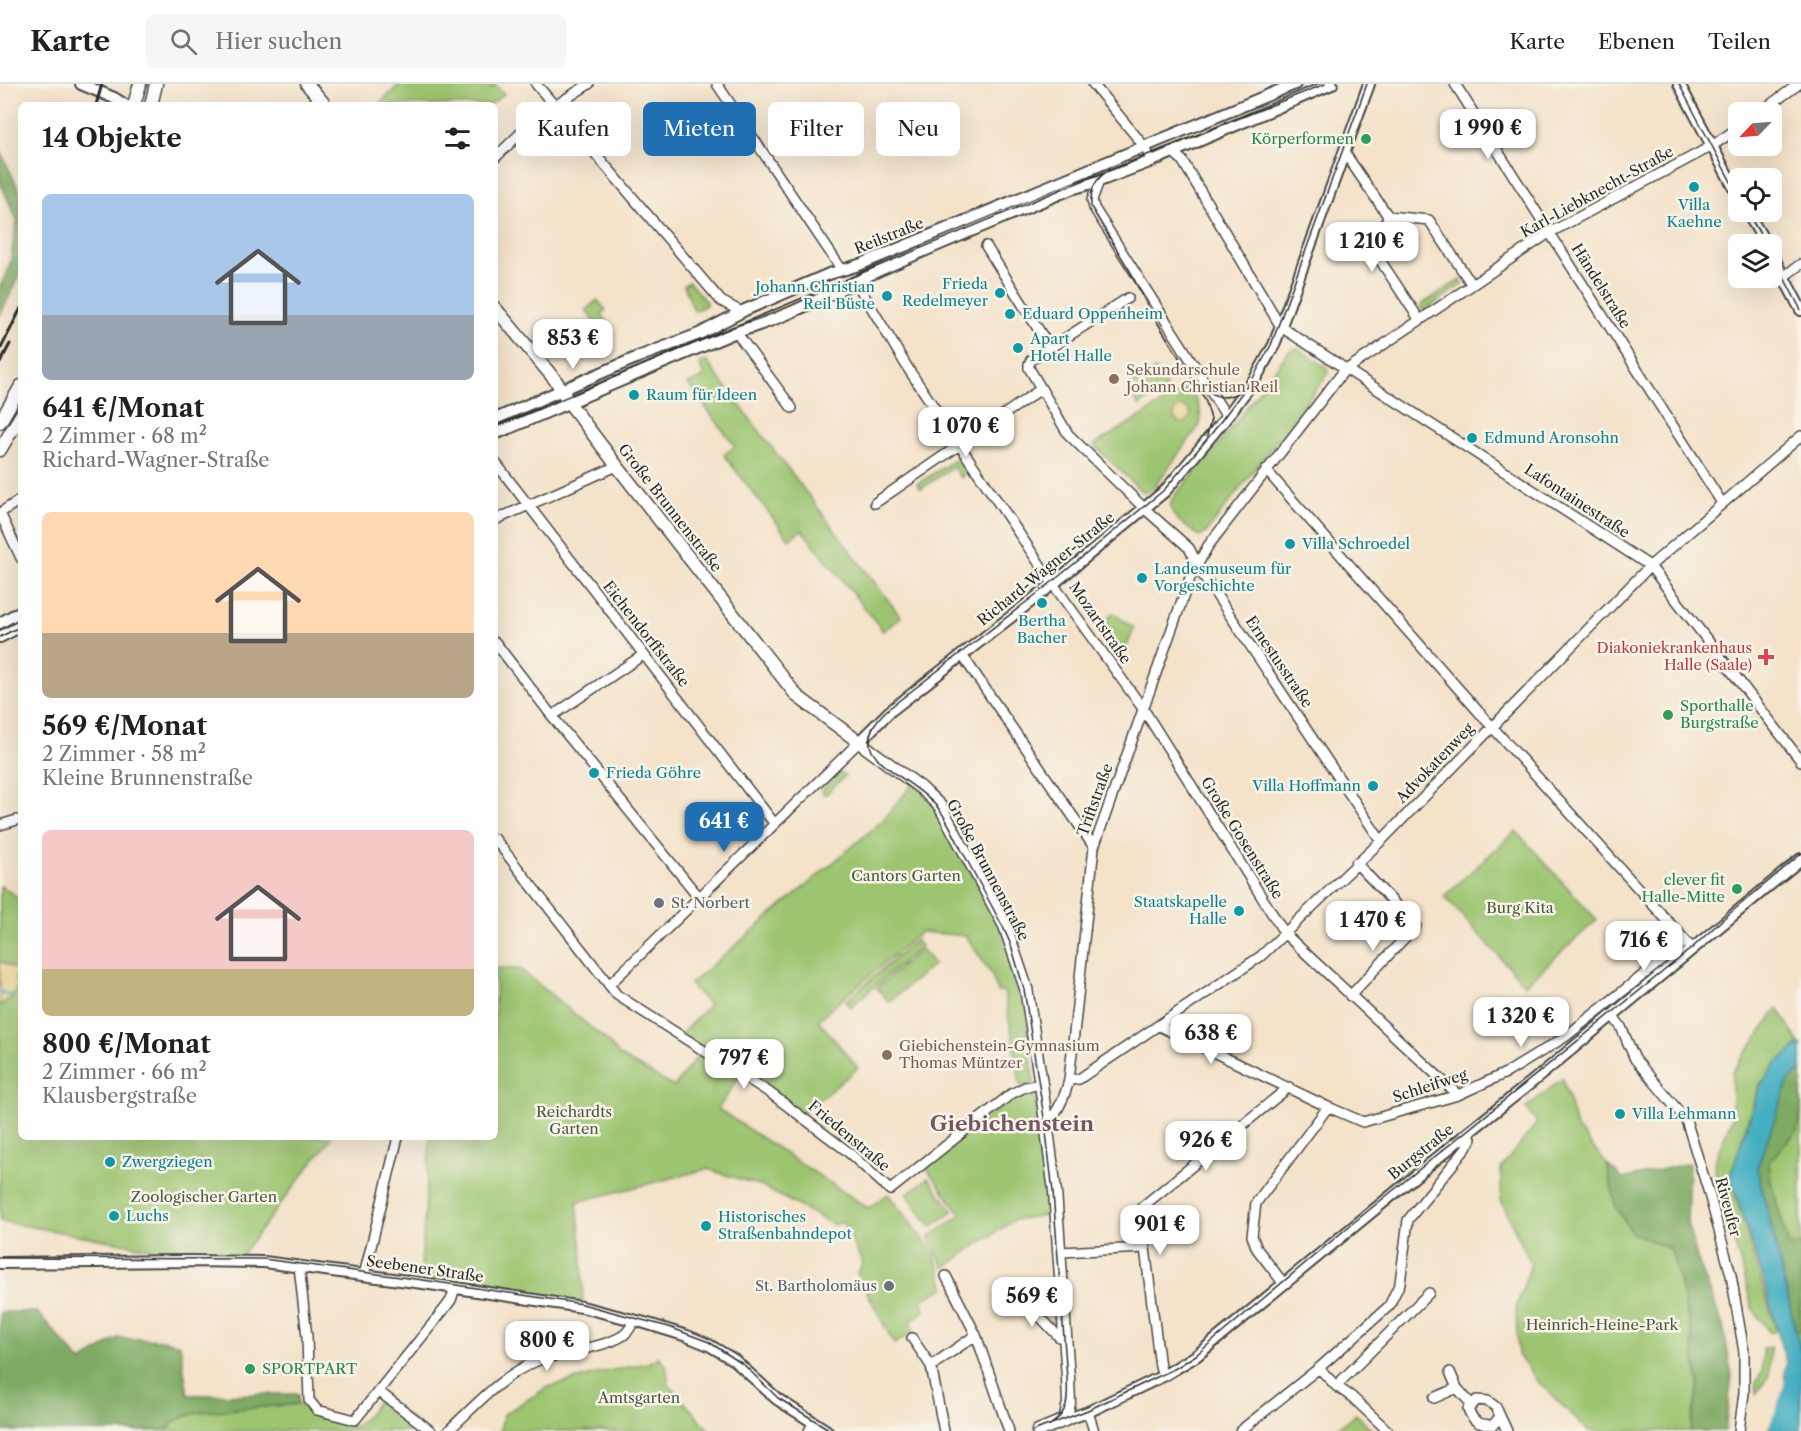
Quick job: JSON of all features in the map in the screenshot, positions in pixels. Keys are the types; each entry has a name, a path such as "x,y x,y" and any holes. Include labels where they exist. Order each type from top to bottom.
{"main road":[{"path":"152,102 156,84"},
{"path":"307,84 322,102"},
{"path":"135,102 139,87"},
{"name":"Große Brunnenstraße","path":"498,312 562,390 617,466 797,696 921,788 940,806 1005,926 1026,988 1047,1124 1060,1252 1069,1397 1065,1420"},
{"path":"2,418 18,391"},
{"path":"0,450 18,420"},
{"name":"Burgstraße","path":"1038,1431 1065,1420"}],"street":[{"path":"81,84 119,102"},
{"path":"536,84 553,102"},
{"path":"558,102 589,84"},
{"path":"717,84 842,270"},
{"path":"1093,84 1144,146 1152,161"},
{"name":"Reilstraße","path":"498,418 638,357 699,334 742,312 842,270 859,265 1295,84"},
{"name":"Reilstraße","path":"498,433 736,332 752,328 1081,185 1099,181 1152,161 1332,84"},
{"name":"Richard-Wagner-Straße","path":"609,985 882,718 1053,584 1165,491 1261,372 1281,327 1370,84"},
{"name":"Händelstraße","path":"1455,84 1722,503"},
{"path":"1679,84 1728,176"},
{"path":"1774,102 1799,84"},
{"name":"Karl-Liebknecht-Straße","path":"1197,563 1266,470 1348,369 1549,233 1712,146 1728,135"},
{"path":"498,155 516,138"},
{"path":"1173,152 1182,160 1281,327"},
{"path":"1344,152 1388,216 1429,220 1472,285"},
{"path":"599,156 721,301 742,312"},
{"path":"1099,181 1092,200 1094,208 1227,417"},
{"path":"1388,216 1378,246 1378,257 1419,320"},
{"path":"986,246 1050,348 1128,298"},
{"path":"1801,264 1783,277 1801,310"},
{"name":"Mozartstraße","path":"856,282 909,370 960,446 1053,584 1144,710"},
{"path":"721,301 723,313 721,322"},
{"name":"Lafontainestraße","path":"1281,327 1650,567 1801,761"},
{"path":"736,332 792,408"},
{"name":"Ernestusstraße","path":"1050,348 1029,364 1068,434 1189,548 1380,841"},
{"path":"875,503 1041,389"},
{"name":"Advokatenweg","path":"1069,1080 1079,1078 1261,956 1380,841 1650,567 1801,436"},
{"name":"Eichendorffstraße","path":"498,466 774,823"},
{"path":"498,519 617,466"},
{"path":"1266,470 1491,726 1690,945"},
{"path":"18,501 0,513 18,552"},
{"name":"Triftstraße","path":"1047,1124 1056,1114 1069,1080 1094,847 1197,563"},
{"path":"0,623 18,614"},
{"path":"0,637 18,628"},
{"path":"498,646 698,896"},
{"path":"552,716 643,655"},
{"path":"962,655 1094,847"},
{"name":"Große Gosenstraße","path":"1144,710 1285,933 1458,1095"},
{"path":"0,825 18,819"},
{"name":"Friedenstraße","path":"498,843 617,995 770,1093 847,1151 890,1190 1011,1094 1025,1087 1041,1084"},
{"name":"Burgstraße","path":"1065,1420 1088,1412 1163,1376 1196,1356 1613,1016 1690,945 1726,920 1801,859"},
{"path":"1350,996 1416,926 1356,863"},
{"name":"Schleifweg","path":"1159,1026 1363,1122 1458,1095 1508,1072 1565,1037 1690,945"},
{"name":"Riveufer","path":"1613,1016 1621,1027 1635,1059 1686,1120 1705,1180 1731,1275 1742,1341 1744,1393 1739,1431"},
{"path":"1163,1376 1145,1248 1142,1207 1289,1087"},
{"path":"1284,1284 1257,1249 1252,1236 1256,1203 1328,1107"},
{"path":"1240,1431 1319,1368 1389,1306 1400,1283 1408,1220 1467,1148 1472,1139 1469,1132"},
{"path":"364,1275 397,1140"},
{"path":"1060,1252 1145,1248"},
{"name":"Seebener Straße","path":"0,1263 264,1262 582,1307 687,1336 727,1355 811,1427 828,1431"},
{"path":"299,1266 308,1337 309,1400 317,1410 355,1420 446,1307 455,1288"},
{"path":"946,1276 976,1335 1009,1431"},
{"path":"1013,1291 1059,1337 1065,1338"},
{"path":"1336,1386 1429,1293"},
{"path":"448,1431 512,1373 539,1360 595,1346 622,1336 628,1332 634,1320"},
{"path":"931,1366 976,1335"},
{"path":"912,1338 931,1366 944,1431"},
{"path":"1319,1368 1336,1386 1352,1397 1388,1431"},
{"path":"1450,1372 1457,1388 1472,1405"},
{"path":"1434,1398 1457,1388"},
{"path":"378,1391 431,1431"},
{"path":"1499,1418 1493,1425 1482,1425 1472,1419 1468,1409 1477,1400 1488,1401 1496,1407 1499,1418 1507,1431"},
{"path":"1088,1412 1094,1431"},
{"path":"1470,1431 1477,1422"}],"green space":[{"path":"400,84 489,84 492,88 495,85 504,94 494,102 381,102"},
{"path":"0,150 18,188 18,277 0,316 0,287 10,264 17,220 0,182"},
{"path":"1461,279 1463,283 1461,285 1425,310 1421,309 1421,305"},
{"path":"689,282 706,302 706,305 694,311 684,285"},
{"path":"597,300 606,310 601,314 607,322 601,328 586,310"},
{"path":"1298,348 1327,368 1328,374 1205,534 1199,536 1175,516 1172,511 1172,499 1228,432 1289,351"},
{"path":"706,361 901,617 883,631 802,530 789,539 724,455 735,446 688,384 704,377 699,363"},
{"path":"1155,370 1167,388 1139,406 1127,387"},
{"path":"1189,387 1200,410 1200,425 1153,489 1146,492 1141,491 1094,445"},
{"path":"957,460 966,472 961,478 953,467 921,489 917,484 953,461"},
{"path":"1113,613 1134,628 1127,646 1118,650 1101,626"},
{"path":"840,772 845,776 825,795 821,791"},
{"name":"Cantors Garten","path":"914,783 937,809 1002,926 1024,990 1034,1084 1021,1087 1004,991 998,992 992,975 966,936 921,932 818,1020 858,1068 802,1114 680,1035 709,1005 690,984 882,821"},
{"name":"Burg Kita","path":"1516,831 1597,920 1525,985 1444,896"},
{"name":"Zoologischer Garten","path":"0,886 18,897 18,1140 330,1140 239,1258 199,1257 0,1221"},
{"path":"916,940 921,946 851,1007 846,1001"},
{"path":"921,949 934,964 889,1002 877,988"},
{"name":"Reichardts Garten","path":"498,968 520,969 606,1040 620,1056 674,1087 701,1051 740,1076 718,1109 868,1208 888,1194 934,1253 945,1288 922,1300 925,1310 910,1322 914,1332 894,1344 857,1273 863,1264 843,1222 834,1225 761,1186 707,1169 577,1202 582,1251 583,1303 420,1279 430,1140 498,1140"},
{"path":"1778,1008 1799,1043 1759,1085 1730,1177 1776,1330 1770,1333 1752,1308 1718,1187 1714,1163 1732,1118 1732,1072"},
{"path":"1801,1070 1801,1353 1757,1168"},
{"path":"1801,1070 1801,1113 1797,1131 1769,1162 1771,1181 1789,1246 1801,1245 1801,1330 1796,1331 1757,1168 1789,1080"},
{"name":"Heinrich-Heine-Park","path":"1563,1078 1576,1127 1607,1164 1615,1205 1632,1233 1671,1249 1689,1322 1699,1383 1690,1431 1589,1431 1538,1382 1518,1355 1516,1308 1531,1264 1501,1200 1501,1168 1537,1123 1526,1108"},
{"path":"1035,1094 1053,1214 1014,1220 944,1268 929,1237 961,1215 925,1166 1011,1098"},
{"path":"1689,1163 1687,1223 1697,1258 1723,1326 1732,1376 1725,1431 1690,1431 1699,1383 1689,1322 1671,1249 1632,1233 1615,1205 1607,1164 1623,1179"},
{"path":"928,1178 953,1211 931,1227 907,1194"},
{"path":"0,1312 37,1312 81,1362 118,1338 163,1340 180,1344 188,1395 298,1394 298,1404 199,1412 179,1419 167,1431 0,1431"},
{"path":"1770,1347 1769,1376 1756,1394 1756,1383 1762,1372 1763,1349"},
{"name":"Amtsgarten","path":"659,1357 666,1365 669,1385 710,1431 500,1431 504,1414 548,1387 648,1363"},
{"path":"382,1395 426,1431 167,1431 179,1419 199,1412 298,1404 329,1422 355,1426 369,1414"},
{"path":"1356,1414 1373,1431 1334,1431"}],"sand":[{"path":"1182,407 1188,409 1190,415 1188,421 1182,423 1176,421 1174,415 1176,409"},
{"path":"0,961 17,970 15,981 18,985 10,1000 2,1004 0,1004"}],"water":[{"path":"1801,1044 1801,1070 1789,1080 1757,1168 1801,1353 1801,1431 1767,1431 1784,1386 1786,1363 1764,1281 1730,1176 1761,1084 1776,1063"}],"pier":[{"path":"1782,1380 1785,1380 1779,1403 1767,1431 1764,1431 1776,1402"}],"waterway":[{"path":"0,992 11,996"}],"tram line":[{"path":"498,426 1062,189 1325,84"},
{"path":"1050,1425 1064,1410 1067,1398 1067,1378 1053,1192 1024,989 1011,945 1003,927 945,818 931,800 877,758 870,745 870,734 875,723 887,710 1052,582 1164,490 1212,433 1253,378 1271,345 1367,84"},
{"path":"1679,84 1728,176"},
{"path":"1105,173 1093,188 1091,207 1133,276"},
{"path":"1753,222 1760,234"},
{"path":"1129,269 1149,309 1205,399 1211,419 1207,436"},
{"path":"1782,274 1801,310"},
{"path":"1202,385 1220,397 1241,391"},
{"path":"0,637 18,628"},
{"path":"1033,1431 1088,1410 1176,1368 1196,1355 1353,1223 1692,948 1801,854"},
{"path":"0,1258 263,1259 582,1304 669,1327 709,1342 744,1365 778,1398 832,1431"}],"railway":[{"path":"97,102 102,84"},
{"path":"0,350 18,314"},
{"path":"0,363 10,344"}],"place":[{"name":"Körperformen","path":"1366,139"},
{"name":"Villa Kaehne","path":"1694,187"},
{"name":"Frieda Redelmeyer","path":"1000,293"},
{"name":"Johann Christian Reil Büste","path":"887,296"},
{"name":"Eduard Oppenheim","path":"1010,314"},
{"name":"Apart Hotel Halle","path":"1018,348"},
{"name":"Sekundarschule Johann Christian Reil","path":"1114,379"},
{"name":"Raum für Ideen","path":"634,395"},
{"name":"Edmund Aronsohn","path":"1472,438"},
{"name":"Villa Schroedel","path":"1290,544"},
{"name":"Landesmuseum für Vorgeschichte","path":"1142,578"},
{"name":"Bertha Bacher","path":"1042,603"},
{"name":"Diakoniekrankenhaus Halle (Saale)","path":"1766,657"},
{"name":"Sporthalle Burgstraße","path":"1668,715"},
{"name":"Frieda Göhre","path":"594,773"},
{"name":"Villa Hoffmann","path":"1373,786"},
{"name":"clever fit Halle-Mitte","path":"1737,889"},
{"name":"St. Norbert","path":"659,903"},
{"name":"Staatskapelle Halle","path":"1239,911"},
{"name":"Giebichenstein-Gymnasium Thomas Müntzer","path":"887,1055"},
{"name":"Villa Lehmann","path":"1620,1114"},
{"name":"Zwergziegen","path":"110,1162"},
{"name":"Luchs","path":"114,1216"},
{"name":"Historisches Straßenbahndepot","path":"706,1226"},
{"name":"St. Bartholomäus","path":"889,1286"},
{"name":"SPORTPART","path":"250,1369"}],"district":[{"name":"Giebichenstein","path":"1012,1124"}]}
